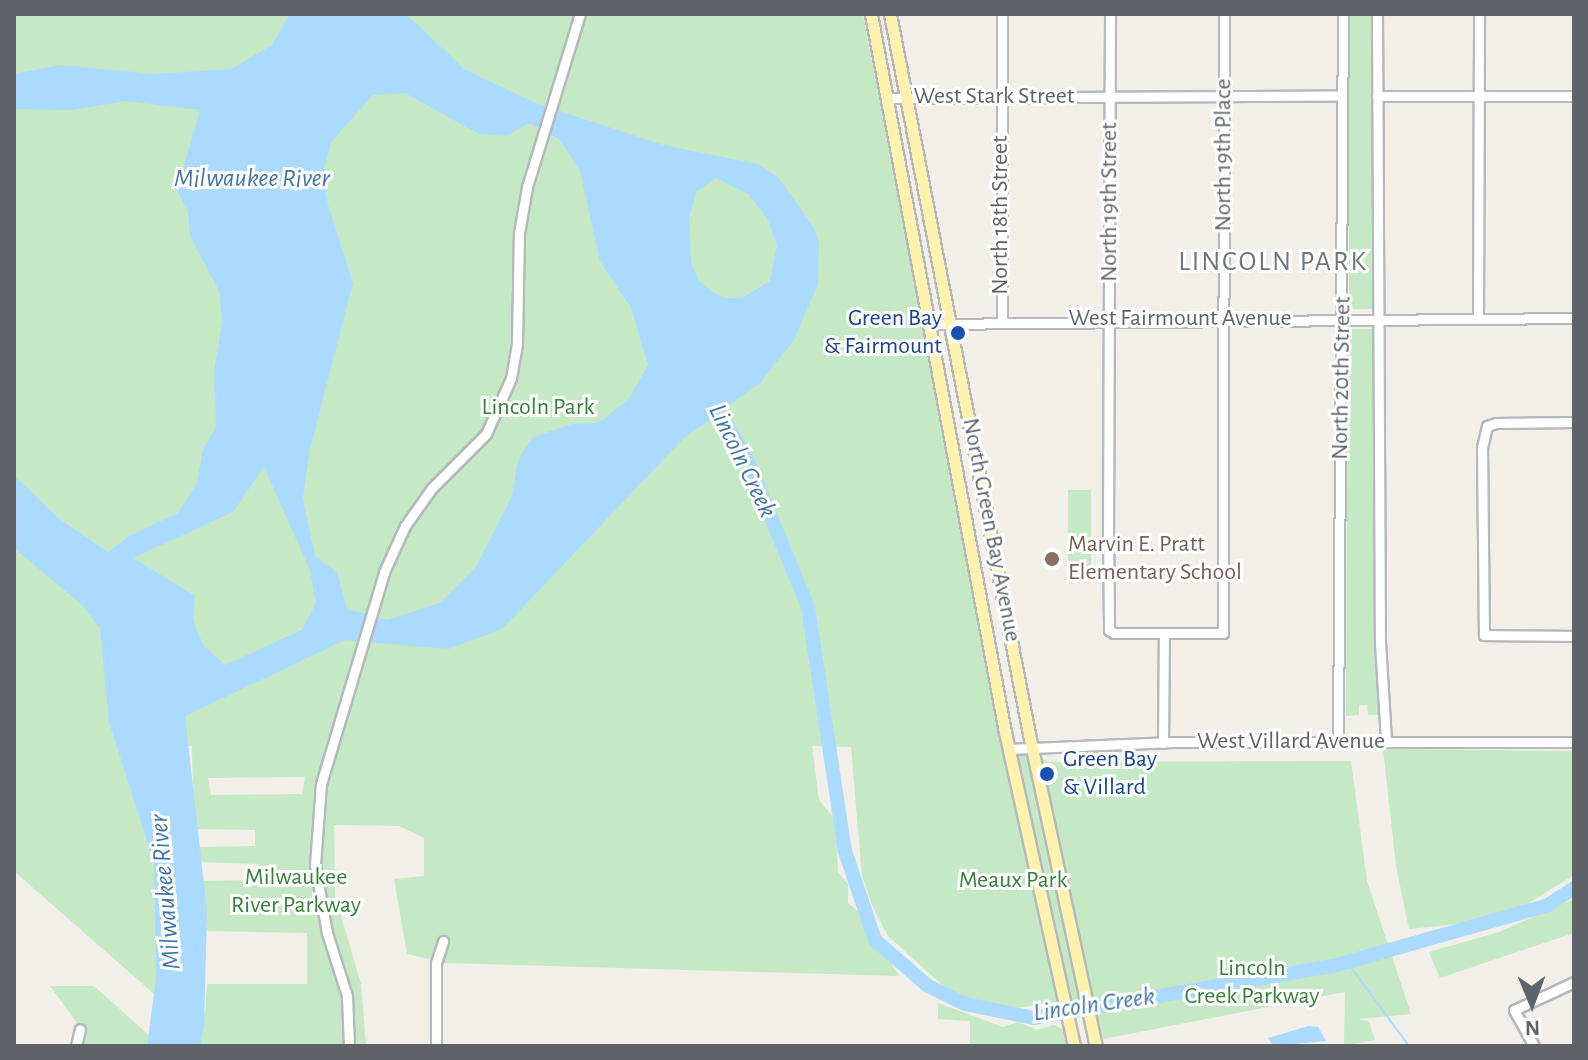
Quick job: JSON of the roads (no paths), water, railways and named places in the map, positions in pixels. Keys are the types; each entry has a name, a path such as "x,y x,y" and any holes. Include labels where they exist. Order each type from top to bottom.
{"main road":[{"name":"North Green Bay Avenue","path":"871,14 1008,749 1073,1038"},
{"name":"North Green Bay Avenue","path":"890,14 1032,745 1096,1046"},
{"path":"1073,1038 1084,1046"}],"street":[{"name":"North 18th Street","path":"1002,14 1002,320"},
{"name":"North 19th Street","path":"1110,14 1109,630 1164,633"},
{"name":"North 19th Place","path":"1164,633 1223,633 1224,14"},
{"name":"North 20th Street","path":"1338,741 1343,14"},
{"name":"North 20th Street","path":"1377,14 1380,642 1386,741"},
{"path":"1478,318 1479,14"},
{"path":"349,1046 347,996 320,903 314,842 321,784 374,603 405,526 432,488 486,434 511,378 517,344 519,233 537,151 576,17"},
{"name":"West Stark Street","path":"887,98 1342,96"},
{"path":"1377,96 1574,96"},
{"name":"West Fairmount Avenue","path":"931,324 951,320 1574,318"},
{"path":"1574,422 1487,426 1482,447 1484,635 1574,636"},
{"path":"1163,743 1164,633"},
{"name":"West Villard Avenue","path":"1008,749 1032,745 1163,743 1574,742"},
{"path":"436,1046 436,963 443,941"},
{"path":"1534,1046 1514,1010 1574,982"},
{"path":"76,1046 80,1029"}],"water":[{"name":"Milwaukee River","path":"290,14 406,14 464,69 535,103 663,145 758,164 779,178 814,228 819,242 818,284 794,340 760,383 684,438 502,629 448,649 345,640 185,716 207,911 204,1026 200,1046 147,1046 156,979 154,863 109,722 100,628 81,604 14,548 14,475 58,518 108,552 129,536 178,513 197,483 203,450 216,426 214,373 222,321 219,291 190,236 188,212 177,190 200,110 126,101 73,110 14,109 14,74 61,65 155,74 231,69 272,45","holes":["405,93 479,134 505,136 530,123 559,139 580,171 600,261 631,308 648,365 628,400 598,423 572,424 533,437 518,460 512,496 476,567 440,603 387,620 347,609 337,572 315,556 303,498 310,449 353,283 328,205 323,174 331,142 373,95","716,178 748,194 767,218 777,245 770,281 742,298 725,298 712,292 699,281 691,262 689,218 696,192","264,467 310,570 316,603 302,630 225,665 203,645 193,620 195,596 133,558 233,512"]},
{"path":"1308,1026 1318,1027 1326,1041 1273,1046 1268,1038"}],"waterway":[{"name":"Lincoln Creek","path":"711,398 747,459 808,607 845,851 875,940 928,986 965,1004 1034,1018 1333,966 1548,905 1574,888"},
{"path":"1347,962 1409,1046"}],"place":[{"name":"Green Bay & Fairmount","path":"958,333"},
{"name":"Marvin E. Pratt Elementary School","path":"1052,559"},
{"name":"Green Bay & Villard","path":"1047,774"}],"district":[{"name":"LINCOLN PARK","path":"1273,262"}],"park label":[{"name":"Lincoln Park","path":"538,408"},
{"name":"Meaux Park","path":"1013,881"},
{"name":"Milwaukee River Parkway","path":"296,892"},
{"name":"Lincoln Creek Parkway","path":"1252,983"}]}
